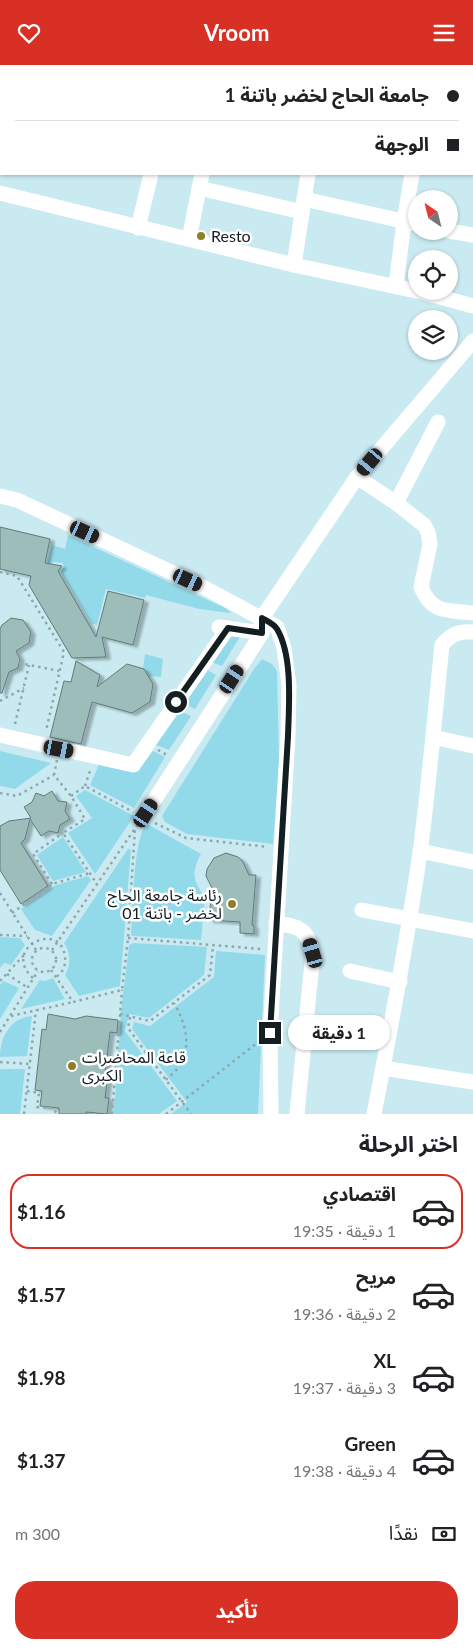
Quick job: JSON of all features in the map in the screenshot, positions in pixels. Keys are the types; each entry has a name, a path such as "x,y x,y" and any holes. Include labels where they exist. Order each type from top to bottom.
{"street":[{"path":"138,227 151,175"},
{"path":"294,265 308,175"},
{"path":"411,190 412,175"},
{"path":"190,239 200,181 303,205 408,223"},
{"path":"0,193 294,265 408,288"},
{"path":"396,285 408,232"},
{"path":"458,232 473,235"},
{"path":"451,300 473,306"},
{"path":"144,815 262,633 262,618 357,477 473,341"},
{"path":"396,503 438,422"},
{"path":"357,477 396,503 424,525 428,532 430,544 421,587 424,596 430,604 439,610 473,613"},
{"path":"0,496 17,500 205,588 276,627 284,647 289,685 288,736 270,1033 270,1114"},
{"path":"0,735 133,765 224,628 262,633"},
{"path":"374,1114 410,920 420,851 442,645 452,634 461,631 473,632"},
{"path":"433,737 471,741"},
{"path":"420,851 473,862"},
{"path":"362,910 473,931"},
{"path":"276,923 297,926 309,939 313,953 297,1114"},
{"path":"350,971 400,982"},
{"path":"383,1068 473,1082"}],"path":[{"path":"0,572 17,576 64,652 43,745"},
{"path":"19,663 59,671"},
{"path":"14,727 30,665"},
{"path":"0,701 24,688"},
{"path":"0,793 17,796 54,775 59,749"},
{"path":"71,796 85,786 95,756"},
{"path":"52,884 33,854 85,819 71,796 54,775"},
{"path":"85,786 186,838 281,848"},
{"path":"52,950 144,815"},
{"path":"112,1114 128,939 135,829"},
{"path":"63,833 97,884"},
{"path":"12,913 52,884 90,873"},
{"path":"0,893 36,950"},
{"path":"0,935 27,936"},
{"path":"34,979 25,968 24,955 26,948 31,943 44,939 57,942 62,947 66,961 64,968 56,977"},
{"path":"128,939 275,950"},
{"path":"120,1014 150,1021 210,975 213,946"},
{"path":"44,947 52,950 56,957 57,961 51,970 46,973 38,971 32,961 36,950 44,947"},
{"path":"0,981 24,955"},
{"path":"51,970 72,1002"},
{"path":"0,1032 38,971"},
{"path":"7,974 28,988"},
{"path":"10,1016 122,990"},
{"path":"166,1080 180,1066 187,1035 182,1017 174,1003"},
{"path":"24,1114 36,1010"},
{"path":"130,1017 128,1028 191,1114"},
{"path":"166,1114 270,1033"},
{"path":"0,1062 30,1064"},
{"path":"27,1091 38,1093 37,1107 53,1108 55,1114"}],"shaded area":[{"path":"68,535 225,608 231,613 199,609 146,595 145,598 106,589 97,625 92,624 61,572 64,566 62,563 54,562 46,568 52,545 65,549"},
{"path":"229,633 241,635 222,666 211,662"},
{"path":"145,654 163,659 161,677 149,676 143,668"},
{"path":"262,659 272,664 277,671 279,763 273,844 187,834 165,822 162,816"},
{"path":"207,670 216,675 195,709 183,703"},
{"path":"180,711 191,716 169,750 156,745"},
{"path":"0,751 51,763 15,789 0,786"},
{"path":"153,751 165,757 134,808 90,785 101,760 138,772"},
{"path":"85,790 134,816 95,874 68,833 92,818 76,796"},
{"path":"149,825 201,854 196,866 195,876 198,886 205,897 201,940 131,935 134,878 138,847 145,826"},
{"path":"63,837 86,872 53,881 37,855"},
{"path":"128,849 131,850 120,986 79,996 65,975 69,959 64,943"},
{"path":"88,876 91,880 52,936 35,930 21,909 56,885"},
{"path":"0,937 20,938 25,945 11,965 4,963 0,968"},
{"path":"133,943 207,947 204,975 149,1018 129,1014 125,1031 177,1101 159,1114 114,1114 121,1012 129,945"},
{"path":"216,951 265,955 258,1114 171,1114 187,1102 132,1029 134,1022 150,1026 214,977"},
{"path":"53,978 65,999 21,1009 40,980 45,981"},
{"path":"3,981 19,988 0,1019 0,985"},
{"path":"32,1016 27,1056 0,1057 2,1042 8,1030 18,1020"},
{"path":"0,1069 25,1069 20,1114 0,1114"}],"building":[{"path":"0,527 50,539 45,563 62,566 58,571 96,637 108,591 144,600 133,645 102,637 106,657 72,658 29,585 31,576 0,569"},
{"path":"11,618 23,620 31,632 29,643 16,651 20,659 18,668 9,672 2,693 0,693 0,629"},
{"path":"76,661 100,675 97,687 127,664 144,669 153,684 150,702 132,713 92,702 81,744 50,737 64,681 71,682"},
{"path":"52,791 58,801 67,802 65,811 70,819 60,825 58,833 49,831 41,836 30,819 25,839 21,843 48,886 21,904 0,870 0,826 9,821 31,818 24,807 32,802 36,793 44,796"},
{"name":"رئاسة جامعة الحاج لخضر - باتنة 01","path":"226,853 238,857 243,862 249,875 256,875 252,925 254,926 254,934 240,933 240,922 209,920 212,888 206,876 207,869 214,858"},
{"name":"قاعة المحاضرات الكبرى","path":"48,1014 75,1019 86,1016 118,1020 117,1033 110,1032 105,1074 108,1075 105,1098 109,1098 107,1114 86,1112 86,1114 59,1114 59,1108 40,1106 42,1091 35,1090 42,1029 46,1030"}],"place":[{"name":"Resto","path":"201,236"},
{"name":"رئاسة جامعة الحاج لخضر - باتنة 01","path":"232,904"},
{"name":"قاعة المحاضرات الكبرى","path":"72,1066"}],"route":[{"path":"176,702 228,628 262,633 262,618 276,627 284,647 289,685 289,702 270,1033"}]}
